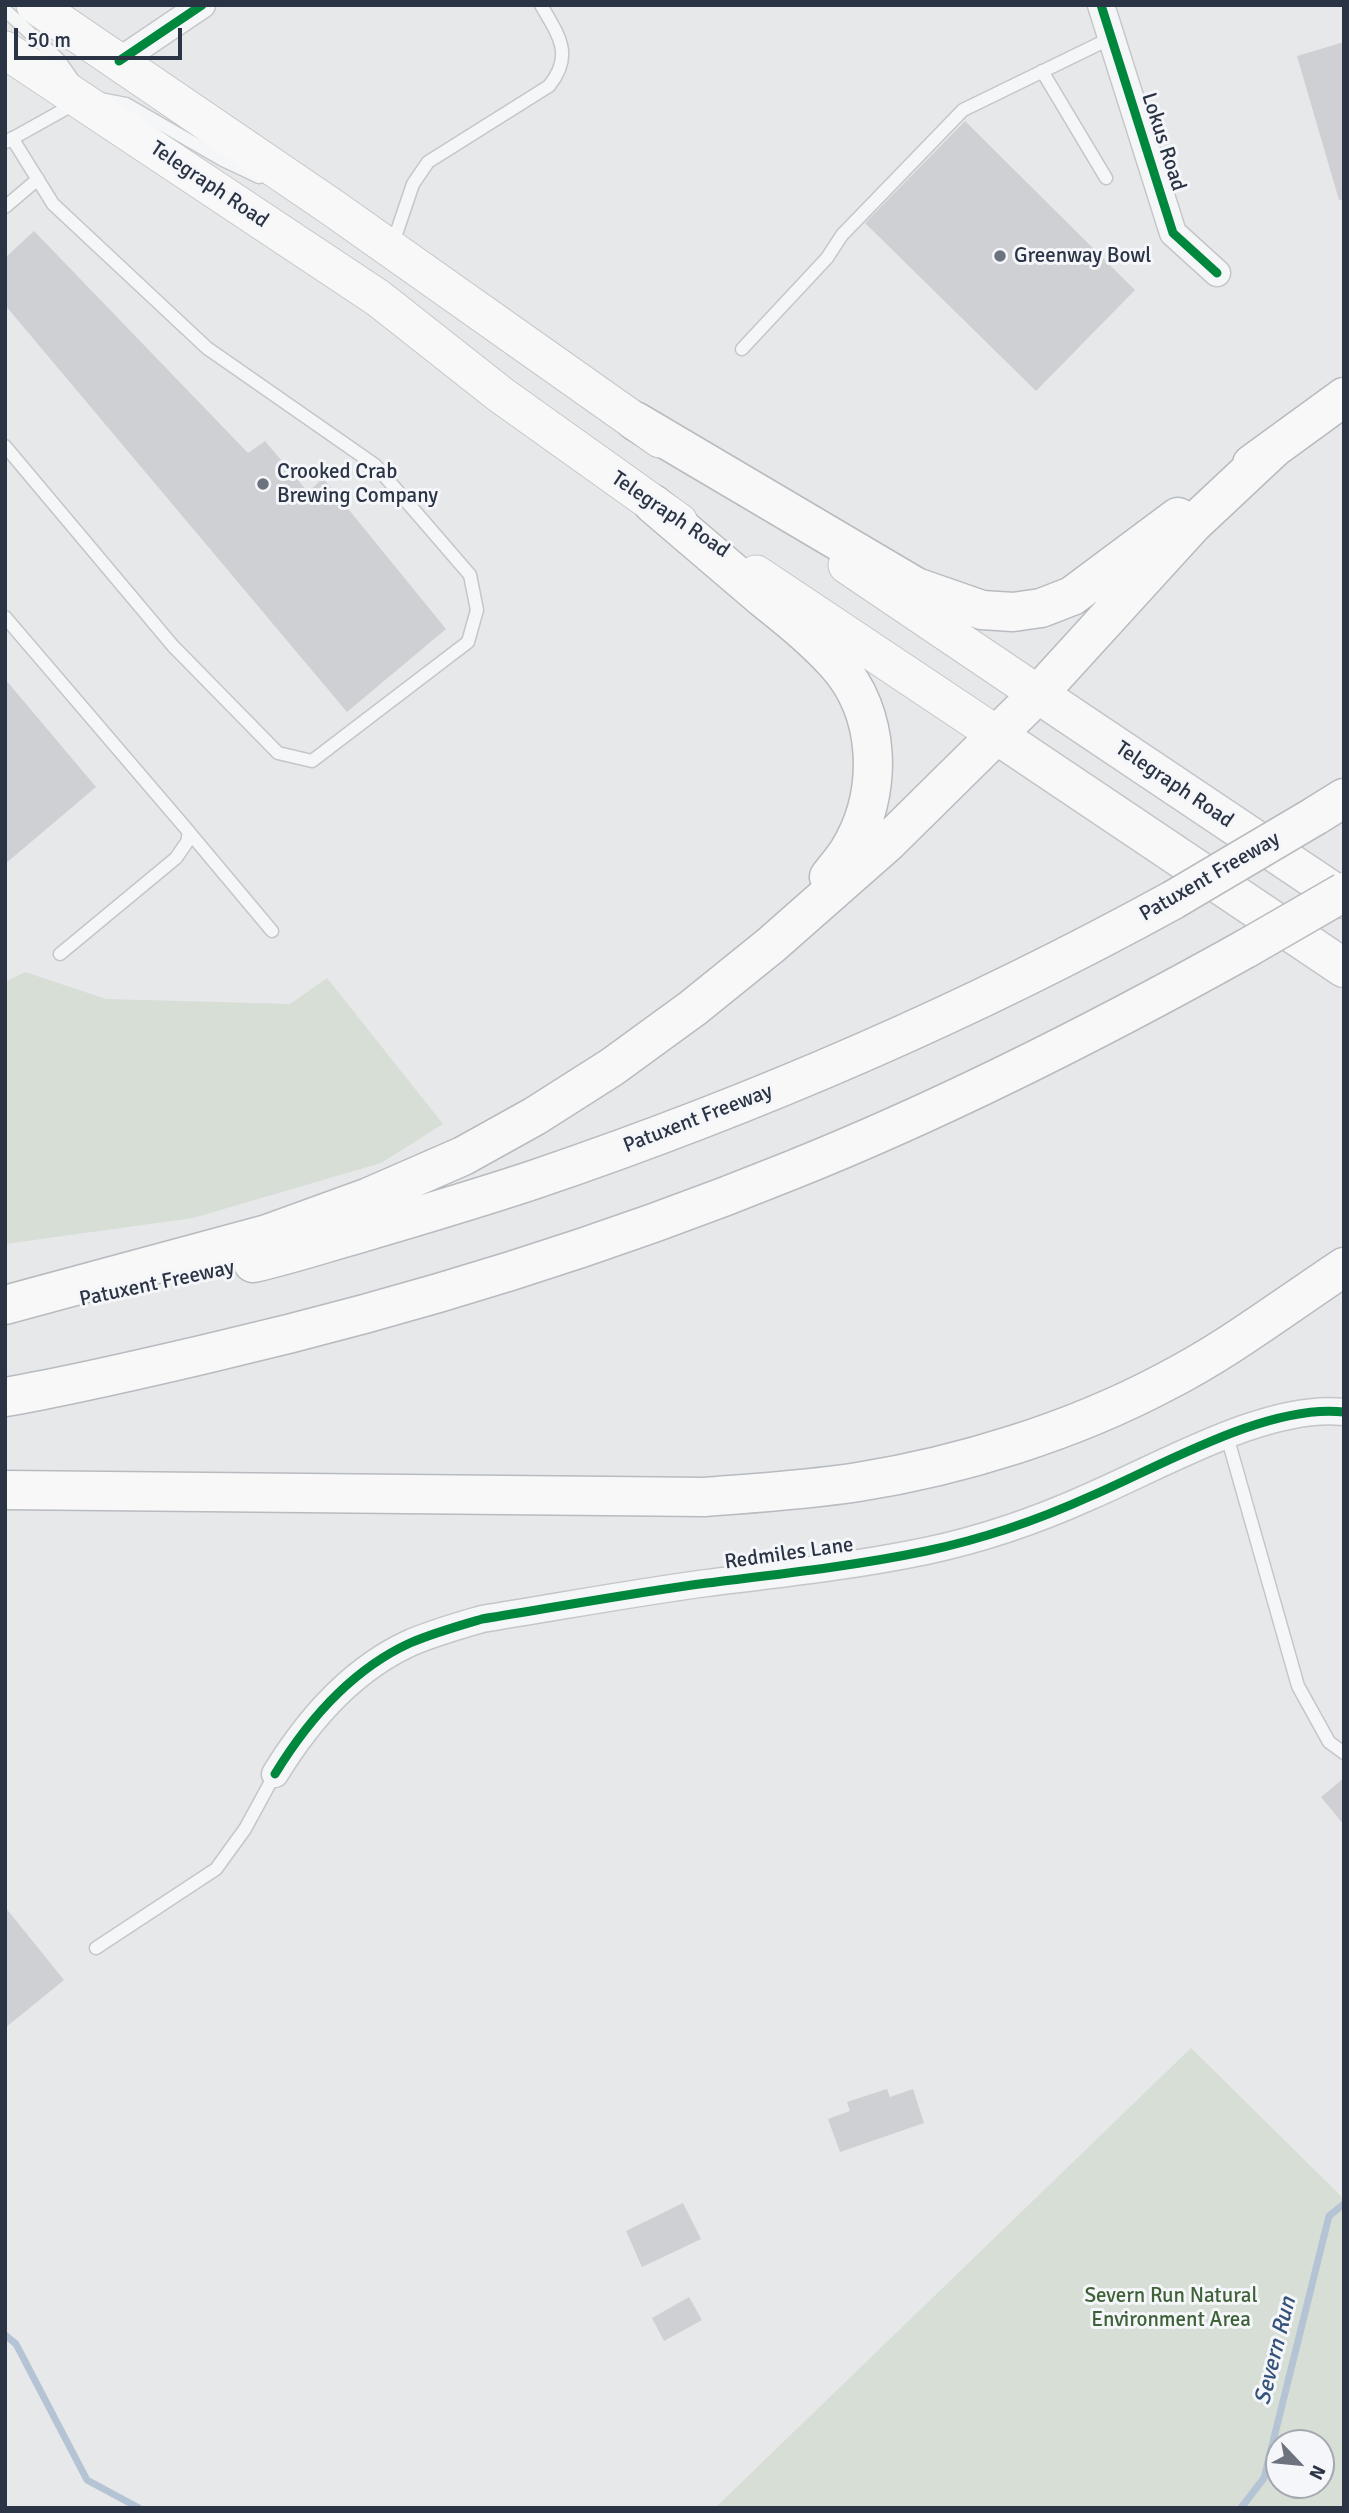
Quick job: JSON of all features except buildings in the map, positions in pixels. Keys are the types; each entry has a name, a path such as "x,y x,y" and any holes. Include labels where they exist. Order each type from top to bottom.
{"main road":[{"name":"Telegraph Road","path":"35,5 333,208 635,421 1344,899"},
{"name":"Telegraph Road","path":"5,50 378,298 500,395 653,504 1344,968"},
{"path":"635,421 916,587 982,610 1013,612 1041,608 1072,596 1344,397"},
{"path":"5,1305 267,1234 369,1197 463,1156 535,1116 612,1067 693,1008 771,945 888,842 1038,694 1194,524 1273,449"},
{"path":"653,504 809,636 837,664 856,691 870,730 872,785 862,824 849,851 771,945"},
{"name":"Patuxent Freeway","path":"5,1317 273,1258 469,1201 632,1146 761,1096 891,1041 1106,937 1329,807"},
{"path":"5,1397 304,1331 491,1278 793,1170 926,1112 1076,1040 1247,948 1344,891"},
{"path":"1221,1350 1344,1242"},
{"path":"5,1490 628,1498 705,1497 860,1482 924,1468 1036,1437 1096,1414 1165,1383 1221,1350 1344,1267"}],"street":[{"path":"119,61 202,5"},
{"name":"Lokus Road","path":"1101,5 1173,233 1217,273"},
{"name":"Redmiles Lane","path":"275,1774 311,1720 354,1679 409,1643 447,1629 482,1619 927,1551 1008,1529 1089,1498 1227,1436 1283,1416 1344,1412"}],"lane":[{"path":"391,249 413,184 429,162 549,86 559,74 563,48 541,5"},
{"path":"5,10 59,60 71,77 81,100"},
{"path":"742,349 827,258 842,235 963,110 1111,38"},
{"path":"1042,71 1106,178"},
{"path":"5,446 173,646 278,753 312,761 468,642 477,610 470,575 376,465 207,348 53,204 9,141 81,100 106,99 126,104 223,160 333,208"},
{"path":"5,207 38,179"},
{"path":"5,617 272,931"},
{"path":"60,954 176,858 187,842 189,832"},
{"path":"1227,1436 1298,1686 1329,1742 1344,1753"},
{"path":"96,1948 216,1869 245,1829 275,1774"}],"green space":[{"path":"25,972 106,999 290,1004 327,978 443,1124 381,1163 193,1218 5,1244 5,982"},
{"name":"Severn Run Natural Environment Area","path":"1191,2048 1344,2199 1344,2508 715,2508"}],"waterway":[{"name":"Severn Run","path":"1241,2508 1264,2478 1329,2216 1344,2204"},
{"path":"5,2335 16,2344 87,2480 139,2508"}],"cycle path":[{"path":"119,61 202,5"},
{"path":"1101,5 1173,233 1217,273"},
{"path":"275,1774 317,1716 350,1682 389,1654 437,1633 482,1619 679,1587 872,1561 947,1546 989,1535 1051,1513 1215,1439 1249,1427 1282,1417 1314,1412 1344,1412"}],"place":[{"name":"Greenway Bowl","path":"1000,256"},
{"name":"Crooked Crab Brewing Company","path":"263,484"}]}
